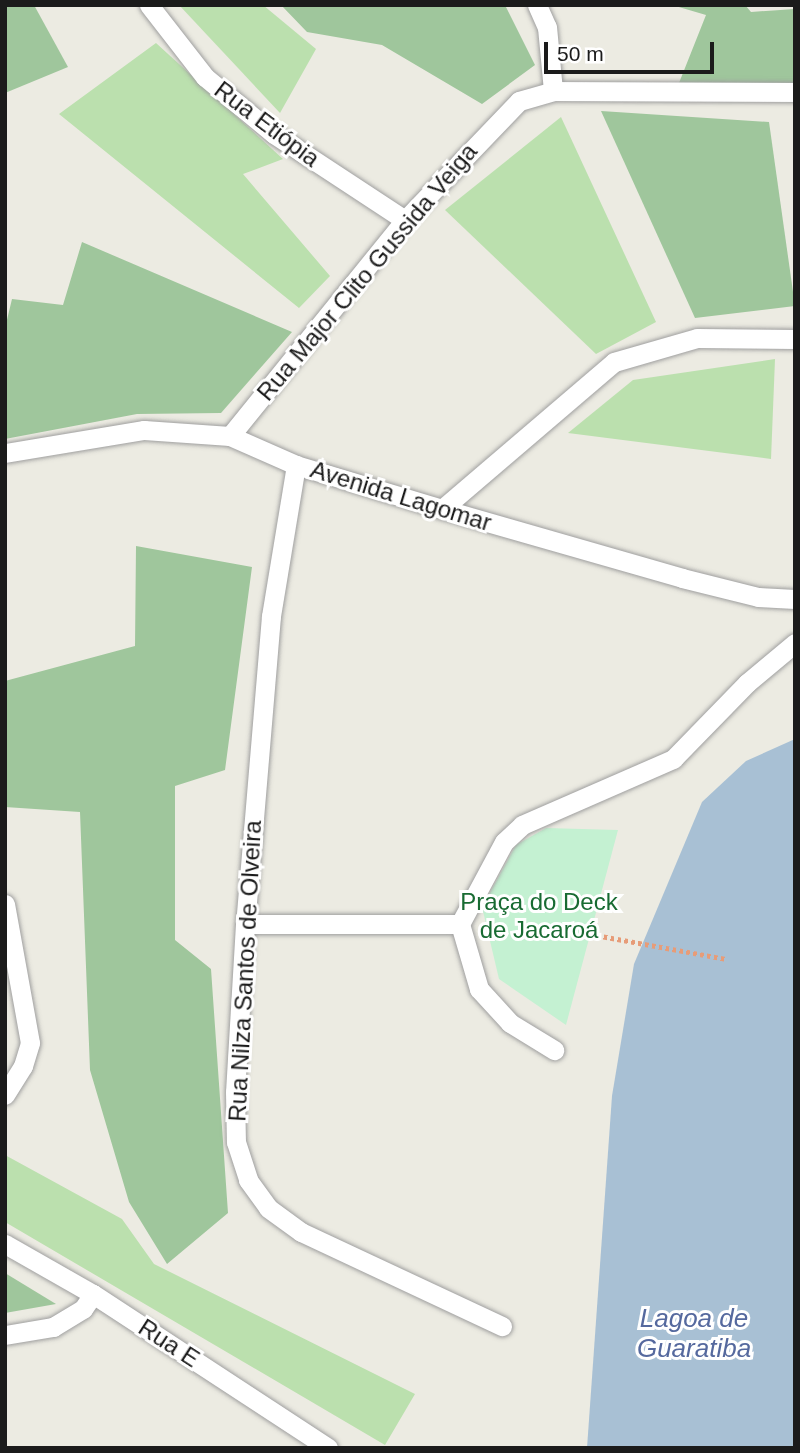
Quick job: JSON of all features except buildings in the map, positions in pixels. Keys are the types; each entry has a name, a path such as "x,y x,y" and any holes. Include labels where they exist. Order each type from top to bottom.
{"street":[{"name":"Rua Etiópia","path":"149,5 205,77 274,134 405,220"},
{"path":"537,5 547,27 553,91"},
{"name":"Rua Major Clito Gussida Veiga","path":"230,436 405,220 519,101 553,91 795,92"},
{"path":"442,509 614,362 697,338 795,339"},
{"name":"Avenida Lagomar","path":"5,453 144,430 230,436 296,465 442,509 682,578 758,597 795,599"},
{"name":"Rua Nilza Santos de Olveira","path":"296,465 271,616 245,924 234,1092 236,1142 248,1180 268,1208 301,1232 502,1326"},
{"path":"554,1050 510,1023 479,989 460,924 504,842 522,825 673,759 747,683 795,643"},
{"path":"5,904 30,1043 23,1066 5,1095"},
{"path":"245,924 460,924"},
{"name":"Rua E","path":"5,1244 93,1294 328,1448"},
{"path":"5,1335 53,1327 83,1309 93,1294"}],"path":[{"path":"590,934 726,959"}],"green space":[{"path":"5,5 34,5 68,67 5,93"},
{"path":"179,5 263,5 316,49 280,113"},
{"path":"281,5 505,5 535,65 482,104 382,45 307,32"},
{"path":"672,5 745,5 751,12 795,9 795,83 679,83 706,15"},
{"path":"156,43 283,159 243,174 330,276 299,308 59,114"},
{"path":"601,111 769,122 795,306 695,318"},
{"path":"561,117 656,322 596,354 445,210"},
{"path":"82,242 292,332 221,413 137,414 5,439 5,328 12,299 63,305"},
{"path":"775,359 771,459 568,433 633,380"},
{"path":"136,546 252,567 225,770 175,786 175,940 211,969 228,1213 167,1264 129,1202 90,1070 80,812 5,807 5,681 135,646"},
{"name":"Praça do Deck de Jacaroá","path":"546,828 618,830 566,1025 499,979 482,907 516,845"},
{"path":"5,1155 122,1219 154,1264 415,1394 385,1445 5,1222"},
{"path":"5,1273 56,1304 5,1313"}],"water":[{"name":"Lagoa de Guaratiba","path":"795,739 795,1448 587,1448 612,1096 634,964 702,802 746,761"}]}
